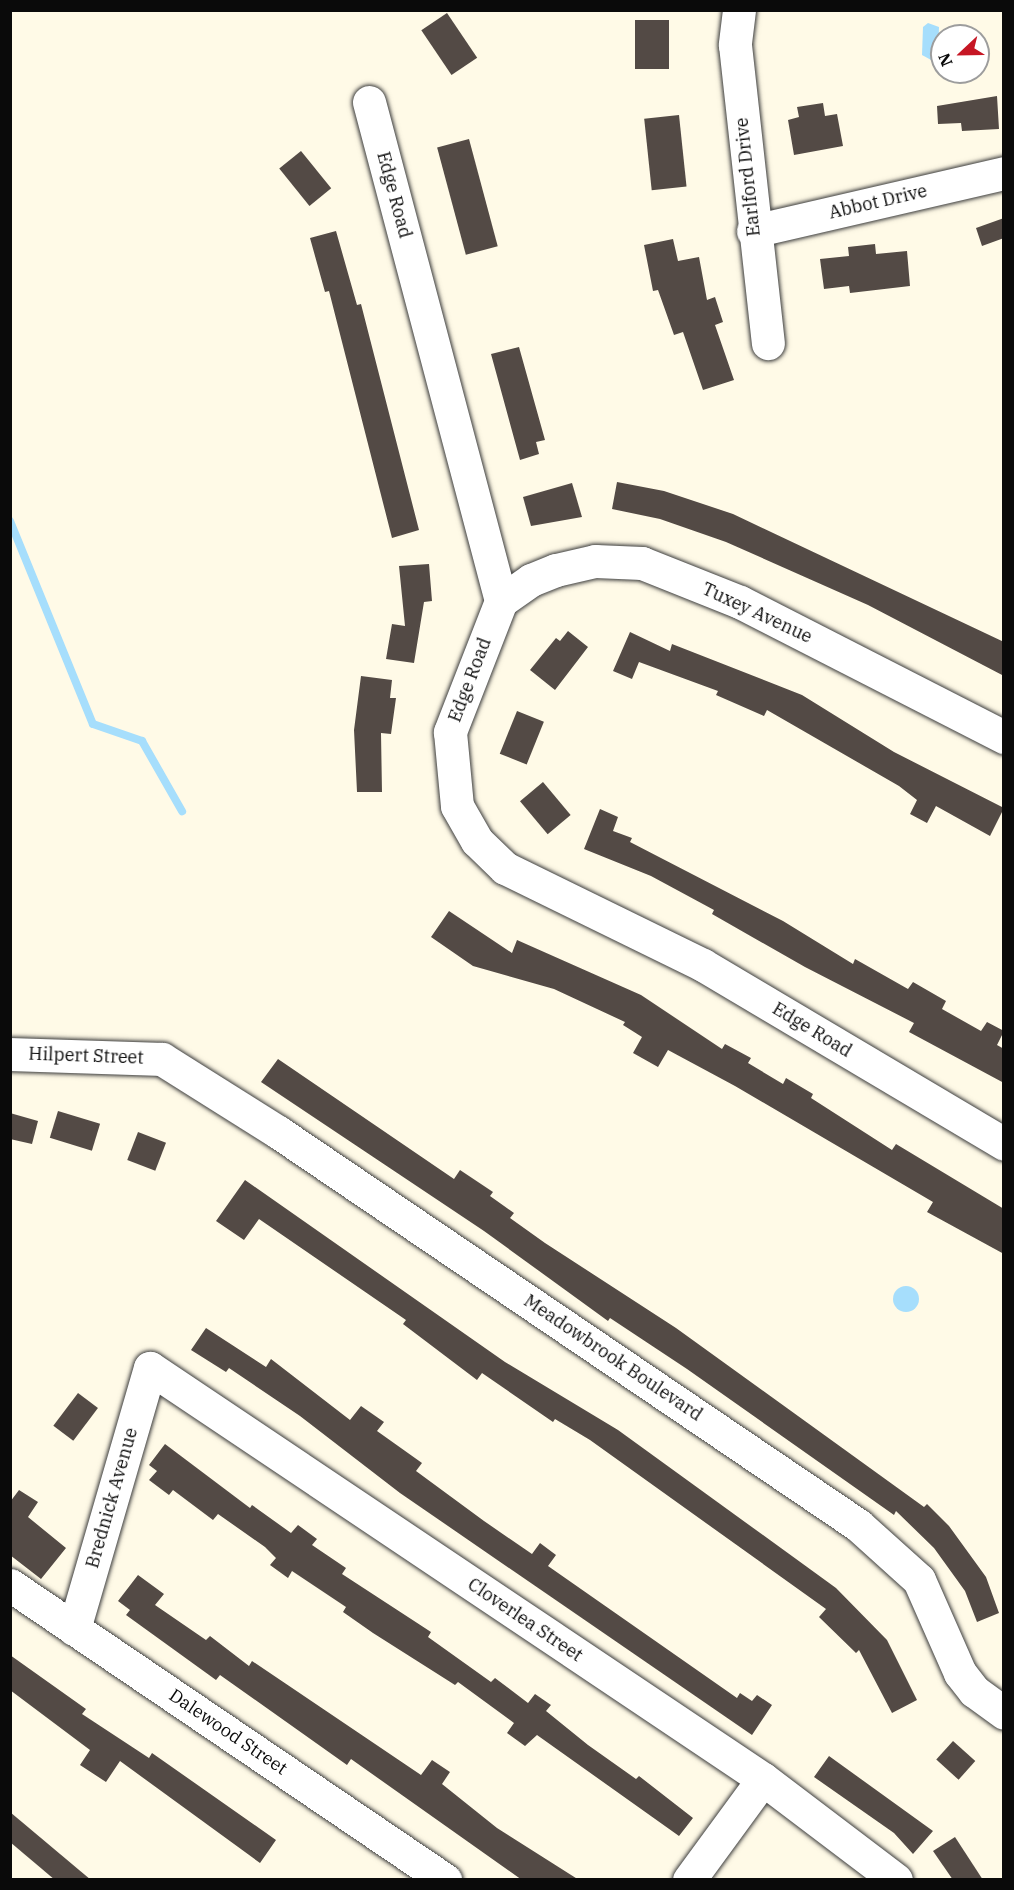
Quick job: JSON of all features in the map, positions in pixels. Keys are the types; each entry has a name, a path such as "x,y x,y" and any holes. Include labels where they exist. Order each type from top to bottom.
{"street":[{"name":"Earlford Drive","path":"739,10 735,45 753,231 768,343"},
{"name":"Edge Road","path":"369,102 501,601 450,732 457,806 477,841 505,868 703,965 1004,1144"},
{"name":"Abbot Drive","path":"753,231 1004,173"},
{"name":"Tuxey Avenue","path":"501,601 531,580 556,570 595,561 642,563 740,602 1004,737"},
{"name":"Hilpert Street","path":"10,1054 162,1059"},
{"name":"Meadowbrook Boulevard","path":"162,1059 278,1132 858,1525 919,1580 960,1672 974,1692 1004,1713"},
{"name":"Brednick Avenue","path":"74,1629 150,1368"},
{"name":"Cloverlea Street","path":"150,1368 763,1779 896,1880"},
{"name":"Dalewood Street","path":"10,1585 446,1880"},
{"path":"689,1880 763,1779"}],"water":[{"path":"928,23 931,24 930,59 922,55 923,27"},
{"path":"906,1286 915,1290 919,1299 915,1308 906,1312 897,1308 893,1299 897,1290"}],"building":[{"path":"447,13 477,58 451,75 421,30"},
{"path":"635,20 669,20 669,69 635,69"},
{"path":"997,96 999,129 962,131 961,123 938,124 937,106"},
{"path":"823,103 825,116 837,114 843,146 794,155 788,120 799,117 797,107"},
{"path":"679,115 687,187 652,190 644,119"},
{"path":"469,139 498,246 466,255 437,148"},
{"path":"301,151 331,188 309,206 279,169"},
{"path":"1004,218 1004,238 982,246 976,228"},
{"path":"336,231 357,305 361,304 419,530 392,538 329,291 325,292 310,238"},
{"path":"673,239 678,261 699,257 707,300 715,297 723,322 715,325 734,380 703,390 683,332 674,335 658,290 653,291 644,245"},
{"path":"875,244 876,254 907,251 910,286 850,293 849,286 824,289 820,259 849,256 848,247"},
{"path":"519,347 545,440 536,442 539,454 520,460 491,354"},
{"path":"617,482 664,491 733,514 1004,642 1004,676 868,605 726,542 660,519 612,509"},
{"path":"572,483 582,517 531,526 523,497"},
{"path":"429,564 432,601 424,602 414,663 386,659 392,624 405,626 399,566"},
{"path":"568,631 588,647 555,690 530,670 556,638 560,641"},
{"path":"630,632 670,651 672,644 802,695 894,752 1004,808 990,836 936,806 927,823 910,814 917,800 899,786 767,710 764,716 716,695 718,691 639,662 632,679 613,671"},
{"path":"361,676 392,680 390,698 396,698 391,734 381,733 382,792 357,792 354,730"},
{"path":"517,711 544,722 527,765 500,754"},
{"path":"543,782 571,815 548,834 520,801"},
{"path":"600,809 618,817 613,831 632,838 630,842 783,921 853,964 855,959 908,989 913,982 946,1001 942,1009 981,1031 987,1022 1004,1031 997,1045 1004,1049 1004,1083 909,1032 914,1023 805,967 712,914 714,910 651,876 584,849"},
{"path":"449,911 512,953 517,940 641,995 722,1049 725,1044 751,1058 748,1063 783,1084 786,1078 813,1094 811,1098 892,1150 896,1144 1004,1209 1004,1254 927,1212 933,1202 735,1086 668,1050 658,1067 633,1053 642,1037 623,1025 625,1022 554,989 473,966 431,937"},
{"path":"278,1059 454,1179 460,1170 493,1192 490,1196 514,1213 510,1218 676,1328 924,1507 927,1504 949,1526 986,1577 999,1613 977,1622 965,1591 934,1548 896,1511 894,1515 687,1369 610,1318 608,1321 484,1231 261,1082"},
{"path":"58,1111 100,1124 92,1151 50,1138"},
{"path":"10,1113 38,1121 32,1144 10,1139"},
{"path":"138,1132 166,1143 155,1171 127,1160"},
{"path":"245,1180 505,1362 618,1430 836,1588 887,1640 917,1700 892,1713 859,1650 856,1653 819,1617 826,1609 590,1440 555,1419 553,1422 482,1373 477,1380 403,1324 406,1320 259,1219 244,1240 216,1221"},
{"path":"206,1328 266,1367 271,1359 350,1420 361,1406 384,1422 377,1431 422,1463 416,1471 484,1521 532,1554 540,1543 556,1555 548,1566 737,1698 740,1693 752,1701 757,1695 772,1705 752,1735 400,1493 300,1416 229,1368 226,1372 191,1350"},
{"path":"78,1393 98,1408 73,1441 53,1426"},
{"path":"165,1444 250,1508 252,1505 291,1533 298,1525 317,1539 312,1545 346,1568 342,1574 431,1632 428,1637 491,1682 495,1678 528,1703 535,1694 551,1705 546,1711 588,1745 636,1779 639,1776 693,1818 679,1836 537,1735 525,1746 507,1733 514,1723 458,1682 455,1685 373,1633 343,1612 346,1607 292,1571 288,1578 270,1565 276,1558 265,1547 218,1514 213,1520 173,1490 169,1495 149,1480 157,1471 149,1465"},
{"path":"19,1490 38,1502 28,1517 66,1548 41,1579 10,1555 10,1502"},
{"path":"138,1575 164,1594 155,1605 206,1640 210,1636 249,1666 252,1661 421,1775 432,1760 450,1772 442,1784 497,1828 579,1880 522,1880 351,1759 347,1765 220,1675 216,1680 126,1615 130,1610 118,1601"},
{"path":"10,1655 86,1709 82,1714 149,1758 152,1753 276,1840 260,1863 120,1761 106,1782 80,1765 90,1750 10,1690"},
{"path":"953,1741 975,1761 959,1780 936,1760"},
{"path":"829,1756 933,1831 913,1854 894,1833 814,1777"},
{"path":"10,1812 91,1880 55,1880 10,1842"},
{"path":"955,1837 983,1880 953,1880 933,1851"}],"waterway":[{"path":"10,521 93,724 142,741 182,811"}]}
